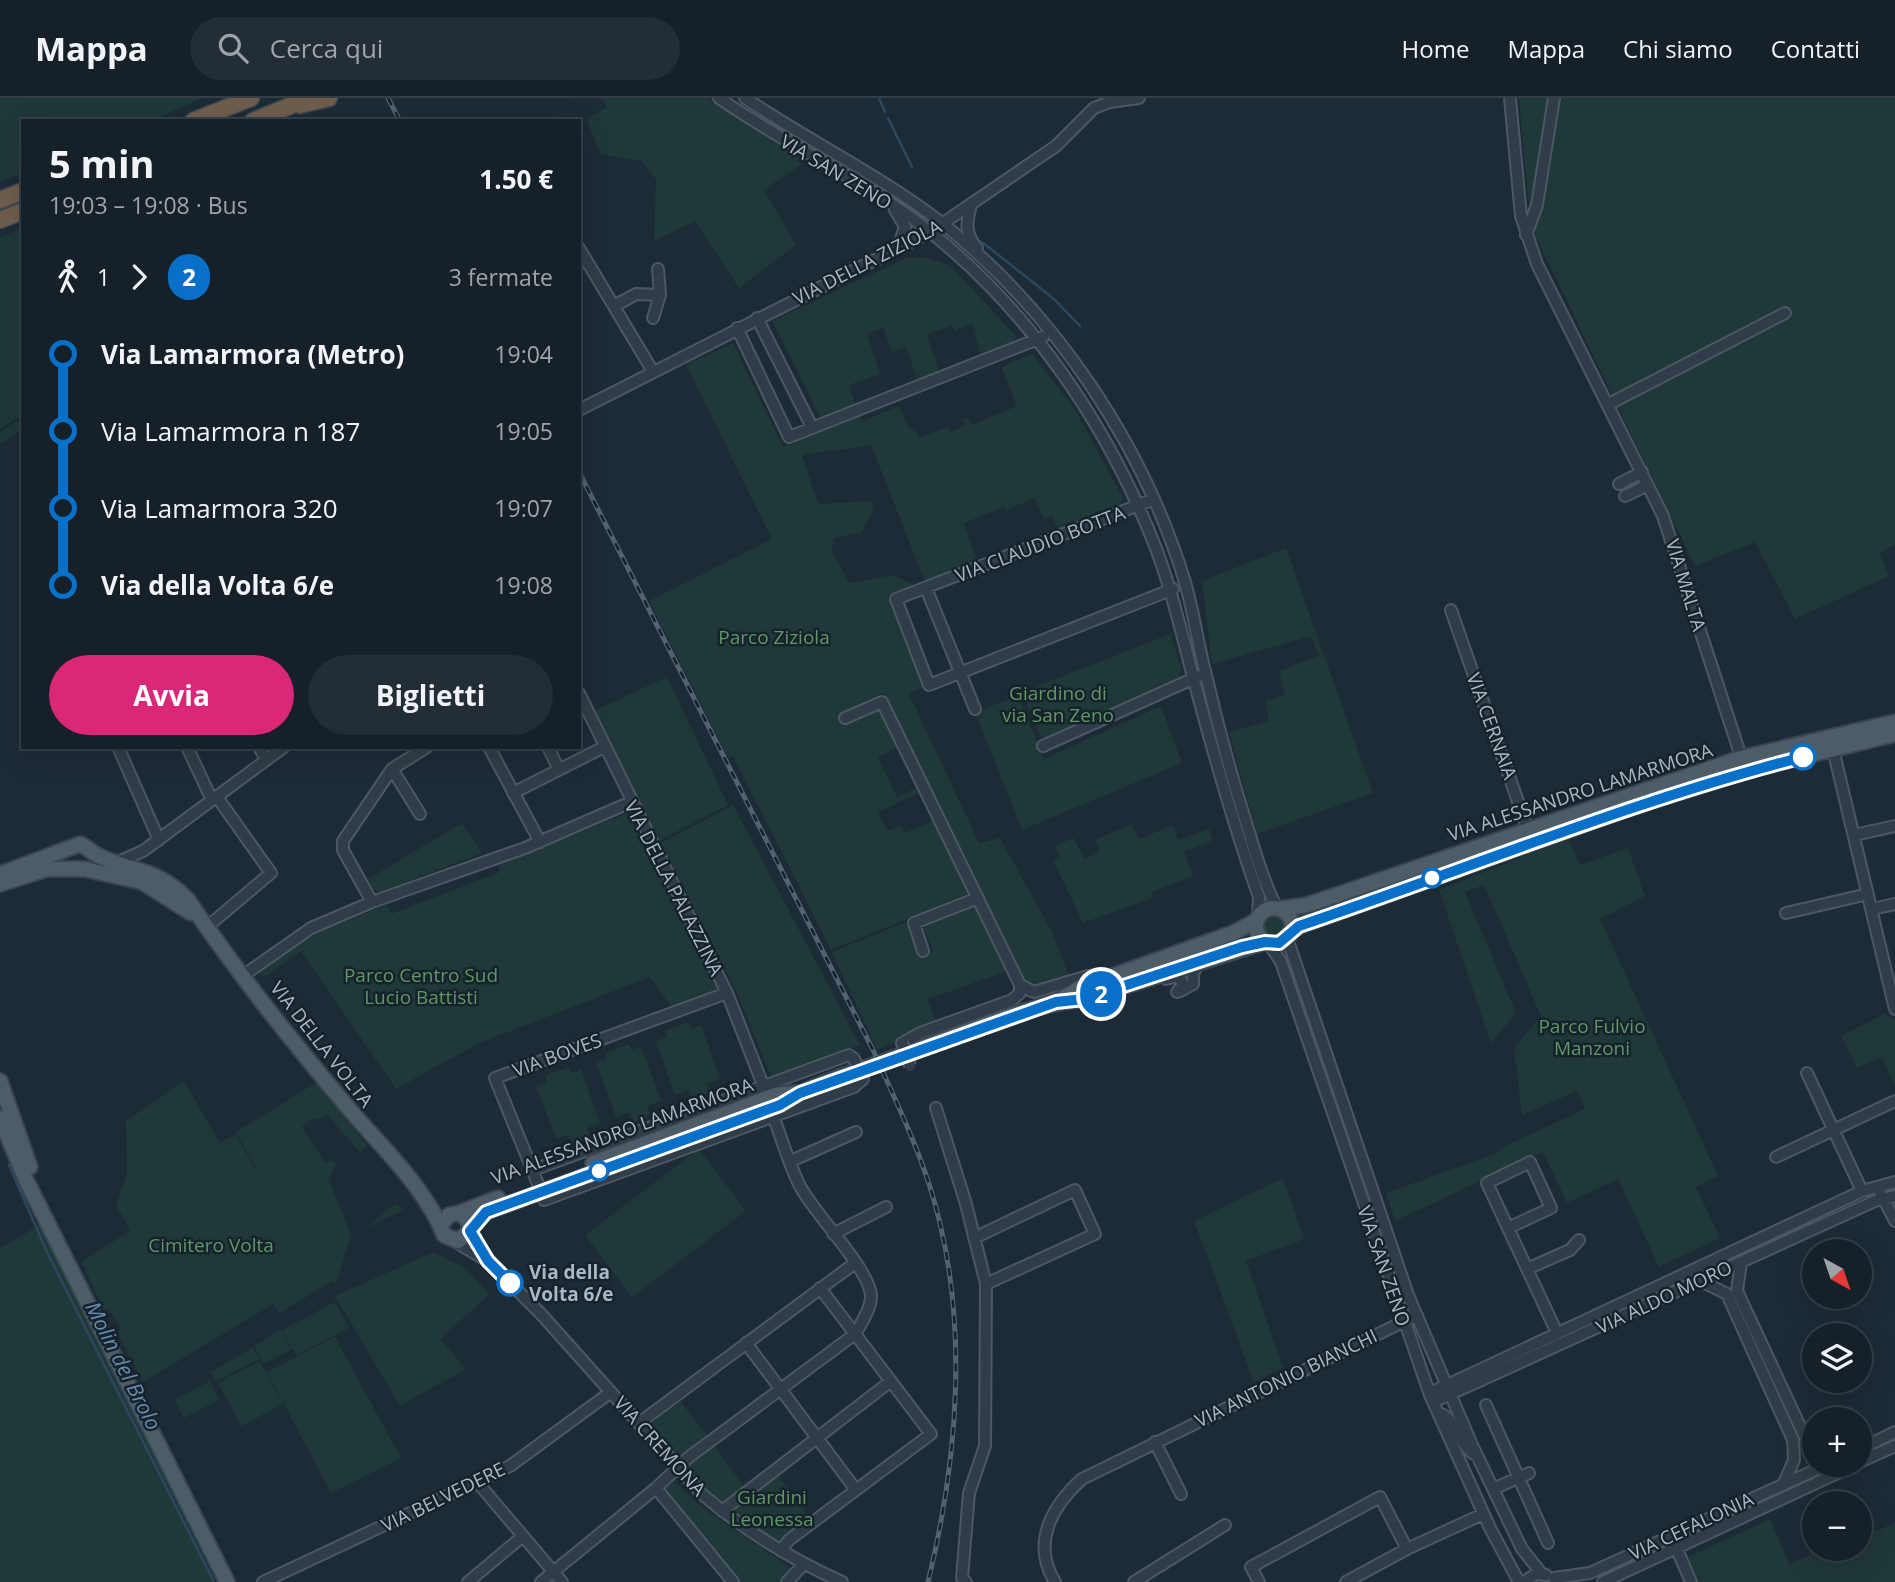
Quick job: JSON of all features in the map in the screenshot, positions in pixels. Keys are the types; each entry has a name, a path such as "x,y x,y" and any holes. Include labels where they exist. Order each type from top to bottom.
{"highway":[{"path":"198,119 251,98"},
{"path":"258,119 309,98"},
{"path":"278,111 330,98"},
{"path":"0,200 21,192"},
{"path":"0,220 21,212"}],"main road":[{"name":"VIA ALESSANDRO LAMARMORA","path":"1279,909 1298,908 1632,807 1743,765 1895,722"},
{"name":"VIA ALESSANDRO LAMARMORA","path":"1743,765 1833,749 1895,734"},
{"name":"VIA ALESSANDRO LAMARMORA","path":"1289,935 1299,926 1530,836"},
{"name":"VIA DELLA VOLTA","path":"0,873 75,844 134,867 176,889 337,1094 414,1185 450,1217 466,1216 470,1229"},
{"path":"66,849 64,862 69,869"},
{"path":"84,869 91,858 89,849"},
{"name":"VIA DELLA VOLTA","path":"0,884 47,869 84,869 142,882 206,925"},
{"path":"1279,909 1289,917 1289,935 1279,943 1267,943 1257,933 1257,918 1265,910 1279,909"},
{"name":"VIA ALESSANDRO LAMARMORA","path":"450,1217 537,1182 775,1095 800,1093 1056,1002 1079,988 1233,933 1257,918"},
{"name":"VIA ALESSANDRO LAMARMORA","path":"1056,1002 1084,999 1200,961 1267,943"},
{"path":"0,1080 27,1157 37,1196"},
{"path":"0,1118 26,1180 37,1196 227,1582"},
{"name":"VIA ALESSANDRO LAMARMORA","path":"470,1229 486,1212 537,1182"},
{"name":"VIA DELLA VOLTA","path":"450,1217 444,1235 454,1241"},
{"path":"454,1241 465,1237 470,1229"}],"street":[{"name":"VIA SAN ZENO","path":"719,98 930,232 1006,304 1038,341 1094,421 1138,506 1168,590 1218,770 1259,897 1257,918"},
{"name":"VIA SAN ZENO","path":"745,98 943,224 1002,280 1051,332 1109,414 1154,499 1185,584 1229,767 1264,878 1279,909"},
{"name":"VIA DELLA ZIZIOLA","path":"581,409 652,370 930,232 1056,146 1091,103 1139,98"},
{"name":"VIA MALTA","path":"1510,98 1526,236 1537,264 1618,400 1642,472 1670,533 1743,765"},
{"path":"1526,236 1537,205 1554,98"},
{"path":"971,205 966,223 969,239 995,267 1002,280"},
{"path":"891,206 905,227 898,248"},
{"path":"581,251 652,370"},
{"path":"653,318 660,295 658,268"},
{"path":"614,306 636,294 660,295"},
{"path":"1618,400 1785,313"},
{"path":"758,318 811,427"},
{"path":"737,328 789,437 1038,341 1051,332"},
{"path":"1619,484 1642,472"},
{"path":"1625,496 1648,485"},
{"name":"VIA CLAUDIO BOTTA","path":"961,673 929,685 896,599 1154,499"},
{"path":"961,673 1185,584"},
{"path":"926,588 975,709"},
{"name":"VIA CERNAIA","path":"1451,610 1530,836"},
{"path":"1043,746 1193,677 1205,674"},
{"name":"VIA DELLA PALAZZINA","path":"581,697 727,993 763,1085"},
{"path":"845,718 882,702 1020,985 1020,993 1012,1000 920,1033 902,1043 911,1066"},
{"path":"513,793 604,747"},
{"path":"119,749 159,839"},
{"path":"188,749 215,798 271,873 206,925"},
{"path":"260,749 266,761"},
{"path":"118,862 143,852 281,749"},
{"path":"372,902 343,850 343,841 393,769 424,749"},
{"path":"490,749 540,842"},
{"path":"549,749 559,770"},
{"path":"1833,749 1895,1009"},
{"path":"393,769 420,814"},
{"path":"244,975 311,928 372,902 540,842 631,802"},
{"path":"1854,835 1895,826"},
{"path":"104,873 112,868 127,872 134,867 143,852"},
{"path":"1786,913 1868,894"},
{"path":"923,951 914,923 978,898"},
{"path":"1872,909 1895,904"},
{"name":"VIA SAN ZENO","path":"1289,935 1417,1315 1477,1456 1522,1549 1542,1574"},
{"name":"VIA SAN ZENO","path":"1267,943 1281,962 1402,1321 1431,1397 1483,1514 1521,1582"},
{"name":"VIA ALESSANDRO LAMARMORA","path":"1150,979 1179,976 1183,985 1177,992 1188,988 1200,961"},
{"name":"VIA ALESSANDRO LAMARMORA","path":"1020,985 1034,992 1088,976 1114,975"},
{"name":"VIA BOVES","path":"537,1182 495,1078 727,993"},
{"name":"VIA ALESSANDRO LAMARMORA","path":"849,1055 854,1059 863,1079 854,1087 774,1116 544,1200 537,1182 763,1085 849,1055"},
{"path":"1807,1073 1862,1191"},
{"path":"1776,1157 1895,1101"},
{"path":"936,1108 986,1284 985,1446 969,1493 962,1578 967,1582"},
{"path":"541,1582 656,1488 676,1468 855,1334 871,1299 870,1290 855,1263 799,1185 774,1116"},
{"path":"791,1161 856,1132"},
{"path":"1508,1228 1551,1208 1530,1163 1487,1183 1527,1269 1557,1332"},
{"name":"VIA ALDO MORO","path":"1431,1397 1450,1396 1701,1281 1762,1237 1862,1191 1895,1182"},
{"path":"1877,1185 1895,1220"},
{"path":"974,1238 1075,1190 1095,1234 986,1284"},
{"name":"VIA ALDO MORO","path":"1431,1397 1445,1384 1557,1332 1721,1265 1741,1262 1883,1198 1895,1196"},
{"path":"834,1234 886,1207"},
{"name":"VIA DELLA VOLTA","path":"470,1229 488,1261 563,1338"},
{"path":"1527,1269 1570,1250 1578,1240"},
{"name":"VIA DELLA VOLTA","path":"454,1241 488,1261"},
{"path":"1732,1293 1741,1262"},
{"path":"639,1423 855,1263"},
{"path":"1721,1265 1793,1440 1794,1460 1783,1484"},
{"path":"1701,1281 1732,1293 1802,1431"},
{"path":"781,1551 789,1539 931,1434 820,1288"},
{"name":"VIA ANTONIO BIANCHI","path":"1055,1582 1043,1555 1050,1518 1062,1497 1082,1479 1417,1315"},
{"name":"VIA CREMONA","path":"563,1338 676,1468 722,1511 781,1551 842,1582"},
{"path":"746,1343 856,1490"},
{"path":"722,1511 891,1381"},
{"name":"VIA BELVEDERE","path":"263,1582 510,1466 611,1392"},
{"path":"1486,1405 1524,1475 1548,1543"},
{"path":"1439,1413 1450,1419 1465,1450 1477,1456"},
{"path":"1872,1444 1895,1432"},
{"path":"1155,1442 1181,1494"},
{"path":"1872,1457 1895,1446"},
{"path":"1493,1489 1524,1475"},
{"name":"VIA CEFALONIA","path":"1542,1574 1556,1580 1590,1573 1802,1476"},
{"name":"VIA CEFALONIA","path":"1603,1582 1828,1477"},
{"path":"478,1483 562,1582"},
{"path":"656,1488 733,1582"},
{"path":"1259,1582 1251,1567 1380,1497 1407,1549"},
{"path":"1346,1582 1407,1549 1483,1514"},
{"path":"1134,1582 1225,1525"},
{"path":"468,1582 523,1536"},
{"name":"VIA CEFALONIA","path":"1676,1547 1691,1582"},
{"path":"787,1582 804,1564"},
{"path":"1521,1582 1542,1574"}],"green space":[{"path":"0,98 200,99 155,119 21,119 21,174 0,182"},
{"path":"601,98 708,98 805,162 764,190 796,245 739,288 695,221 654,241 656,179 641,161 600,154 587,119 607,107"},
{"path":"1519,98 1895,98 1895,545 1879,553 1889,576 1795,619 1755,542 1695,566 1536,237 1528,199"},
{"path":"21,229 21,415 0,429 0,237"},
{"path":"908,257 927,258 950,265 1016,336 1010,346 981,357 972,324 955,331 952,325 927,335 940,374 918,382 906,347 892,352 883,328 867,334 880,374 849,385 856,406 821,419 772,321"},
{"name":"Parco Ziziola","path":"733,343 783,447 860,416 863,421 899,406 909,429 914,427 919,438 948,427 951,432 965,425 963,420 968,417 972,425 1017,406 1001,367 1032,354 1074,408 1123,498 1116,509 1059,531 1052,516 1044,519 1035,498 964,523 977,562 925,582 871,445 802,455 818,504 872,501 874,507 862,532 835,538 831,549 849,583 893,575 916,586 888,597 924,687 909,694 979,843 1000,838 1051,930 1069,975 1032,987 1023,981 884,692 840,713 846,723 877,708 883,712 900,746 878,757 897,797 923,785 925,790 878,812 887,831 901,825 905,833 933,821 969,894 831,950 733,756 728,758 649,601 772,539 686,365"},
{"path":"21,418 21,430 0,444 0,432"},
{"path":"1286,548 1373,793 1257,834 1229,732 1269,721 1265,701 1285,695 1279,671 1319,656 1311,636 1212,664 1202,581"},
{"name":"Giardino di via San Zeno","path":"1173,633 1171,637 1182,669 1178,677 1044,738 1040,735 1022,692"},
{"path":"667,677 728,805 659,841 594,711"},
{"path":"1018,696 1044,759 1161,706 1182,763 1022,830 975,712"},
{"path":"733,805 860,1045 771,1076 736,991 661,843"},
{"name":"Parco Centro Sud Lucio Battisti","path":"628,813 720,989 672,1008 650,977 477,1044 396,1089 301,951 264,977 259,972 314,933 387,905 391,914 500,872 498,865"},
{"path":"462,823 482,853 380,892 374,890 368,879"},
{"path":"1132,824 1139,839 1173,825 1178,840 1209,829 1213,842 1184,851 1193,876 1151,892 1152,898 1083,923 1053,860 1060,856 1055,845 1074,838 1084,859 1100,852 1095,840"},
{"name":"Parco Fulvio Manzoni","path":"1568,839 1580,865 1628,848 1645,896 1600,919 1718,1176 1696,1187 1720,1238 1659,1267 1618,1179 1567,1203 1543,1152 1395,1221 1386,1193 1497,1153 1505,1146 1585,1109 1577,1091 1522,1115 1514,1048 1541,1016 1484,885 1465,892 1516,1013 1491,1043 1439,890"},
{"path":"976,903 1008,971 928,999 936,1022 899,1036 896,1043 877,1050 832,952 906,922 919,956 933,952 922,924"},
{"path":"1273,914 1282,917 1285,926 1282,935 1273,938 1264,935 1261,926 1264,917"},
{"path":"1885,1014 1895,1020 1895,1086 1882,1057 1857,1068 1841,1036"},
{"path":"688,1022 691,1028 701,1025 720,1079 707,1084 710,1093 692,1101 688,1090 675,1095 656,1041 667,1037 665,1031"},
{"path":"629,1044 631,1050 641,1047 661,1101 647,1106 650,1115 633,1123 629,1112 616,1117 596,1063 607,1059 605,1053"},
{"path":"569,1067 571,1073 581,1069 600,1123 587,1128 590,1138 573,1145 569,1135 556,1139 536,1086 547,1082 545,1075"},
{"name":"Cimitero Volta","path":"184,1081 220,1143 236,1134 256,1170 262,1166 257,1169 236,1132 317,1082 367,1146 360,1152 326,1114 319,1119 311,1119 302,1127 325,1162 331,1160 336,1164 329,1180 351,1234 336,1285 332,1281 280,1313 273,1304 143,1382 117,1332 121,1329 109,1309 105,1311 81,1262 131,1230 116,1206 127,1173 126,1121"},
{"path":"699,1149 746,1211 632,1297 585,1235"},
{"path":"1283,1178 1304,1239 1246,1261 1283,1368 1254,1382 1194,1221"},
{"path":"395,1204 405,1209 366,1228"},
{"path":"40,1225 215,1582 0,1582 0,1248"},
{"path":"434,1252 465,1268 490,1294 440,1339 466,1369 400,1406 335,1296"},
{"path":"335,1302 349,1328 296,1355 282,1330"},
{"path":"281,1329 291,1349 264,1364 254,1346"},
{"path":"335,1337 401,1458 331,1493 267,1372"},
{"path":"253,1347 259,1359 216,1382 211,1372"},
{"path":"260,1361 283,1404 241,1426 218,1383"},
{"path":"210,1381 219,1400 184,1418 174,1400"},
{"name":"Giardini Leonessa","path":"678,1398 708,1437 677,1459 645,1423"},
{"name":"Giardini Leonessa","path":"713,1444 744,1486 722,1502 685,1468"},
{"name":"Giardini Leonessa","path":"776,1473 812,1520 780,1544 731,1508"},
{"name":"Giardini Leonessa","path":"674,1481 700,1506 794,1570 779,1582 740,1582 663,1491"},
{"path":"1770,1519 1789,1564 1802,1558 1802,1561 1872,1561 1872,1533 1895,1523 1895,1582 1699,1582 1688,1557"}],"waterway":[{"path":"879,98 885,112"},
{"path":"888,118 912,167"},
{"path":"982,242 1054,299 1080,326"},
{"name":"Molin del Brolo","path":"9,1165 46,1250 213,1580"}],"railway":[{"path":"388,98 399,119"},
{"path":"581,476 873,1050 911,1135 930,1187 943,1235 951,1284 956,1384 947,1485 928,1582"}],"bus line":[{"name":"2","path":"510,1283 488,1261 470,1231 470,1227 486,1212 780,1105 800,1093 1056,1002 1084,999 1242,947 1265,942 1279,943 1299,926 1532,842 1676,793 1803,757"}],"place":[{"name":"Via della Volta 6/e","path":"510,1283"}]}
